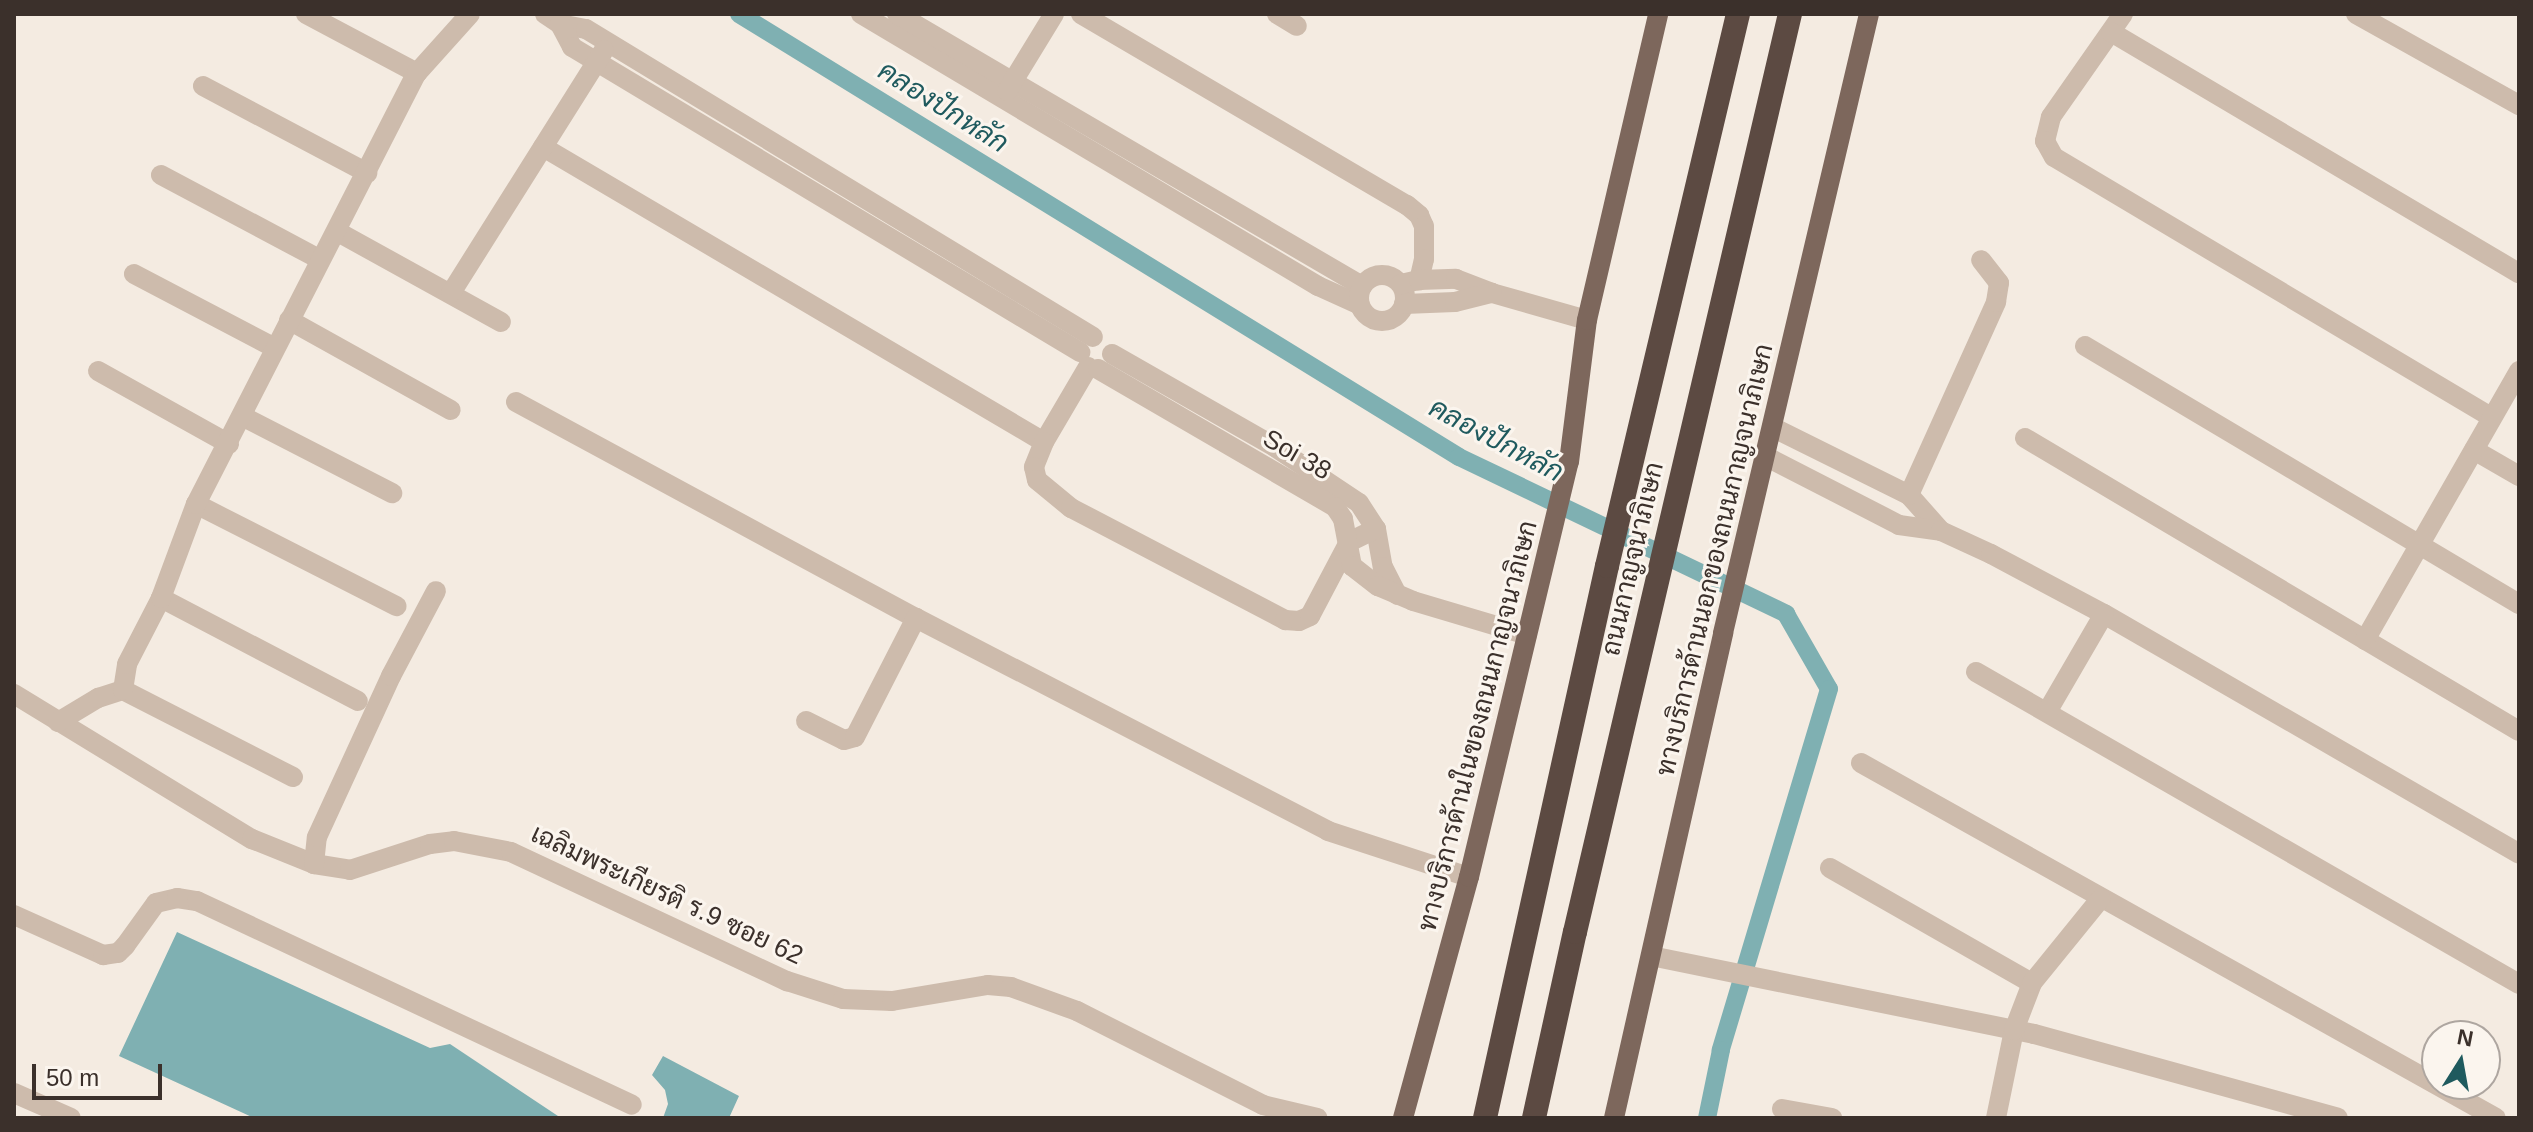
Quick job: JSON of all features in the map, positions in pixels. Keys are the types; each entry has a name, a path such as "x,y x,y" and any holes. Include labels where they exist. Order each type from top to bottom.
{"highway":[{"name":"ถนนกาญจนาภิเษก","path":"1485,1118 1607,566 1738,14"},
{"name":"ถนนกาญจนาภิเษก","path":"1534,1118 1790,14"}],"main road":[{"name":"ทางบริการด้านในของถนนกาญจนาภิเษก","path":"1403,1118 1469,877 1569,462 1587,320 1658,14"},
{"name":"ทางบริการด้านนอกของถนนกาญจนาภิเษก","path":"1614,1118 1723,633 1869,14"}],"street":[{"path":"306,14 417,73"},
{"path":"123,690 127,664 161,598 196,504 229,444 319,259 338,232 417,73 470,14"},
{"path":"861,14 1008,90"},
{"path":"897,14 1008,90 1221,218 1318,286 1361,296"},
{"path":"1008,90 1054,14"},
{"path":"1081,14 1407,205 1419,215 1424,226 1424,259 1408,289 1394,317 1378,321 1364,313 1361,296 1376,275 1385,275 1408,289 1432,305 1492,293"},
{"path":"1277,14 1297,26"},
{"path":"2123,14 2051,117 2045,141 2054,157 2491,417"},
{"path":"2356,14 2519,105"},
{"path":"553,19 586,29 845,198"},
{"path":"553,19 572,47 596,62 845,198"},
{"path":"2111,32 2519,273"},
{"path":"451,293 608,43"},
{"path":"203,86 367,173"},
{"path":"543,147 1044,442"},
{"path":"161,175 319,259"},
{"name":"Soi 38","path":"845,198 1094,356 1341,501 1352,566 1397,595 1527,635"},
{"path":"338,232 501,322"},
{"path":"1909,495 1996,302 1999,283 1981,260"},
{"path":"134,274 275,348"},
{"path":"1408,289 1456,279 1492,293 1587,320"},
{"path":"289,320 451,410"},
{"path":"2085,346 2519,604"},
{"path":"1094,356 1044,442 1034,467 1037,480 1050,494 1285,620 1299,621 1310,616 1349,542 1376,529"},
{"path":"98,371 229,444"},
{"path":"2365,640 2519,371"},
{"path":"516,402 916,618 1328,831 1469,877"},
{"path":"242,416 392,493"},
{"path":"1772,427 1909,495 1941,531"},
{"path":"2025,438 2519,731"},
{"path":"2474,450 2519,476"},
{"path":"1765,456 1899,525 1941,531 2104,614 2519,854"},
{"path":"1861,505 1873,479"},
{"path":"1341,501 1359,503 1376,529 1383,567 1397,595"},
{"path":"196,504 396,606"},
{"path":"314,864 317,837 391,676 436,591"},
{"path":"161,598 358,701"},
{"path":"2047,712 2104,614"},
{"path":"806,721 844,740 855,737 916,618"},
{"path":"1976,672 2518,983"},
{"path":"58,722 98,698 123,690 293,777"},
{"name":"เฉลิมพระเกียรติ ร.9 ซอย 62","path":"14,694 252,839 314,864 350,870 430,844 454,841 511,852 787,981 843,999 874,1001 988,985 1011,987 1077,1011 1263,1105 1317,1118"},
{"path":"1861,763 2482,1115"},
{"path":"1830,868 2032,983"},
{"path":"14,915 103,955 118,953 156,903 177,898 197,901 632,1105"},
{"path":"1996,1118 2014,1030 2032,983 2101,898"},
{"path":"1651,956 2014,1030 2338,1118"},
{"path":"14,1093 71,1118"},
{"path":"1782,1109 1832,1118"}],"water":[{"path":"177,932 430,1048 450,1044 561,1118 254,1118 119,1056"},
{"path":"663,1056 739,1096 729,1118 663,1118 668,1104 665,1090 652,1075"}],"waterway":[{"name":"คลองปักหลัก","path":"739,14 1459,457 1786,614 1829,689 1721,1050 1707,1118"}]}
